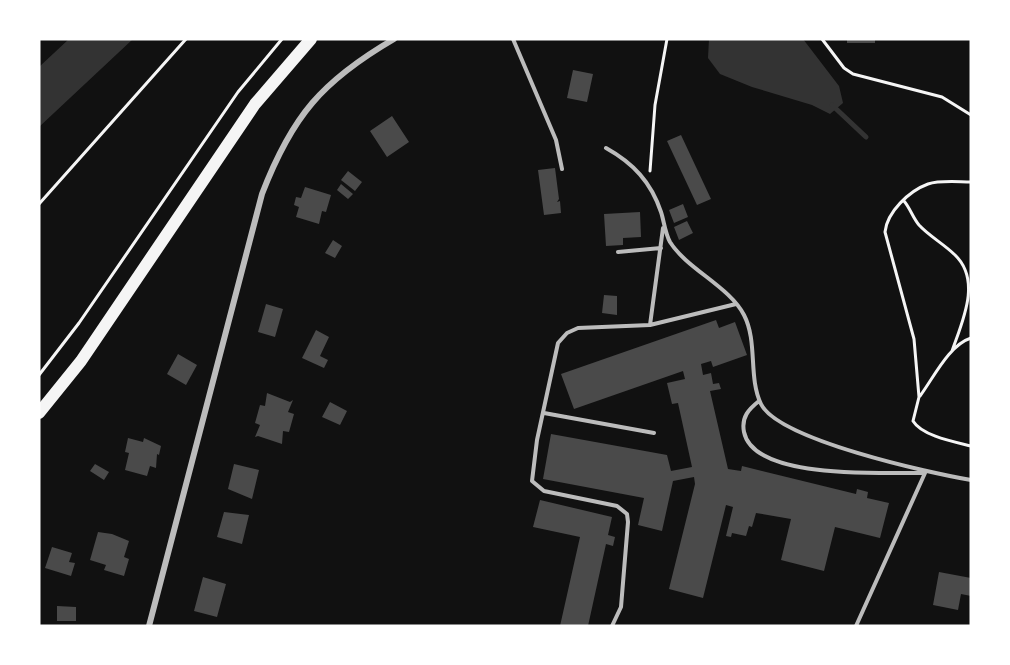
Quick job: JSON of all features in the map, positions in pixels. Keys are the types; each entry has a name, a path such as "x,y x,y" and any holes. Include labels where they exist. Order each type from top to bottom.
{"main road":[{"path":"39,413 81,361 255,104 311,39"}],"street":[{"path":"149,626 262,194 281,150 313,99 343,72 394,39"}],"lane":[{"path":"513,39 556,140 562,169"},
{"path":"606,148 631,163 652,190 671,243 736,304 746,320 759,400 774,419 793,430 925,473"},
{"path":"650,325 664,224"},
{"path":"618,252 661,248"},
{"path":"612,626 621,607 628,518 625,510 617,506 544,491 534,484 531,475 558,344 567,333 578,328 650,325 736,304"},
{"path":"759,400 746,414 744,431 750,445 766,457 817,470 925,473 971,480"},
{"path":"544,413 654,433"},
{"path":"856,626 925,473"}],"path":[{"path":"39,204 186,39"},
{"path":"39,375 79,323 238,92 282,39"},
{"path":"652,190 655,105 667,39"},
{"path":"822,39 844,68 853,74 942,97 971,116"},
{"path":"919,397 914,339 885,232 890,215 904,201 932,183 971,182"},
{"path":"904,201 918,224 954,253 965,268 969,287 968,301 952,351"},
{"path":"971,338 961,342 952,351 919,397 913,415 916,425 930,433 971,446"}],"shaded area":[{"path":"69,39 133,39 39,127 39,67"},
{"path":"709,39 803,39 839,86 843,103 830,114 812,105 752,87 720,74 708,58"}],"building":[{"path":"847,39 875,39 875,43 847,43"},
{"path":"573,70 593,74 587,102 567,98"},
{"path":"392,116 409,142 387,157 370,131"},
{"path":"681,135 711,199 697,205 667,141"},
{"path":"555,168 559,199 557,202 560,201 561,213 544,215 538,170"},
{"path":"348,171 362,182 355,191 341,180"},
{"path":"341,184 353,194 348,199 337,190"},
{"path":"305,187 331,195 326,212 322,211 319,224 296,217 299,207 294,205 296,197 301,198"},
{"path":"683,204 688,217 674,223 669,210"},
{"path":"640,212 641,237 623,238 623,245 606,246 604,214"},
{"path":"687,221 693,233 679,240 674,227"},
{"path":"333,240 342,246 335,258 325,253"},
{"path":"604,295 617,296 617,315 602,313"},
{"path":"266,304 283,309 275,337 258,332"},
{"path":"716,320 719,328 735,322 747,355 713,367 711,361 701,364 703,375 711,373 713,384 719,383 721,389 710,391 728,469 741,471 742,466 856,494 857,489 868,492 867,498 889,503 880,538 835,527 824,571 781,560 791,519 756,513 752,527 749,526 746,536 732,533 731,537 726,536 733,507 726,505 703,598 669,589 695,484 694,477 673,481 662,531 638,525 644,498 543,479 551,434 667,455 671,471 692,467 678,403 672,404 667,383 685,379 683,371 574,409 561,374"},
{"path":"316,330 329,337 320,356 328,360 324,368 302,358"},
{"path":"178,354 197,365 186,385 167,374"},
{"path":"267,393 290,402 293,400 288,412 294,414 289,432 283,431 282,444 255,437 260,425 255,423 260,405 265,406"},
{"path":"330,402 347,411 340,425 322,417"},
{"path":"128,438 143,442 144,438 161,446 159,455 157,454 156,468 150,466 147,476 125,470 129,453 125,452"},
{"path":"95,464 109,472 104,480 90,471"},
{"path":"234,464 259,470 252,499 228,489"},
{"path":"540,500 612,517 608,535 615,537 613,546 606,544 588,626 560,626 580,537 533,527"},
{"path":"224,512 249,515 242,544 217,537"},
{"path":"98,532 112,534 129,541 124,557 129,559 124,576 104,570 106,565 90,560"},
{"path":"52,547 72,553 69,562 75,563 71,576 45,568"},
{"path":"939,572 971,578 971,596 961,594 958,610 933,605"},
{"path":"203,577 226,584 217,617 194,611"},
{"path":"57,606 76,607 76,621 57,621"}],"waterway":[{"path":"832,105 866,137"}]}
